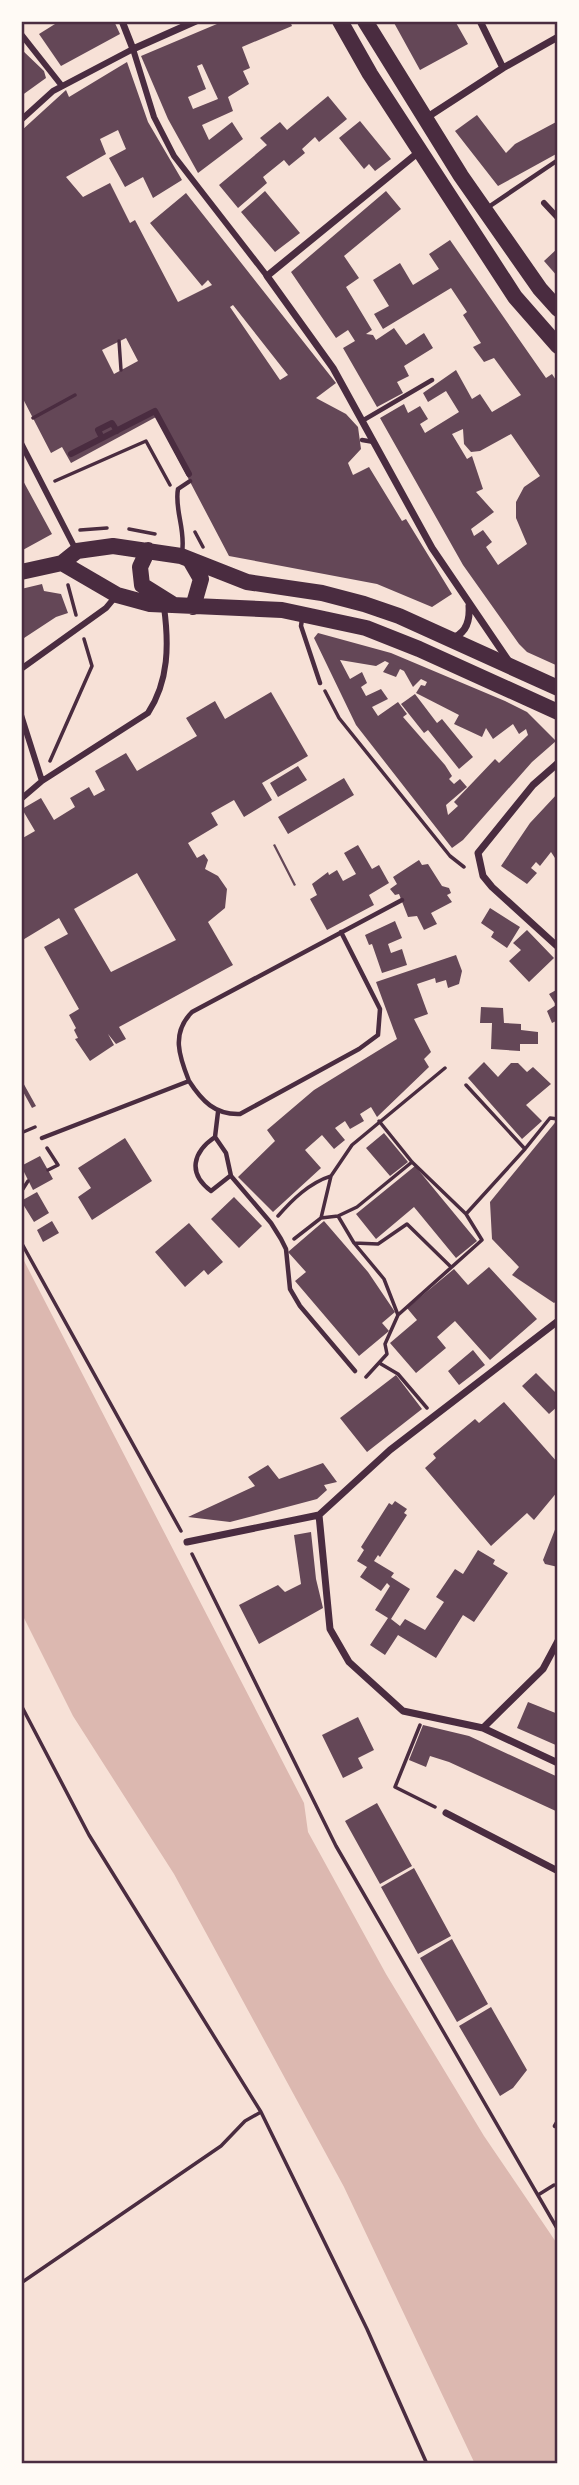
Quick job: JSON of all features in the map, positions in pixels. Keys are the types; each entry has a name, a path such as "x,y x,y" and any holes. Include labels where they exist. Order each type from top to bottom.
{"main road":[{"path":"340,21 515,297 558,346"},
{"path":"365,21 485,210 558,309"},
{"path":"21,572 62,563 77,551 113,546 186,558 247,582 322,593 364,604 558,688"},
{"path":"148,550 140,567 142,585 171,606"},
{"path":"171,606 201,579 186,558"},
{"path":"62,563 117,595 171,606 282,610 366,628 558,712"}],"street":[{"path":"122,21 154,117 174,156 267,276 333,369 432,548 515,669"},
{"path":"21,120 62,86 133,49 196,21"},
{"path":"480,21 503,68"},
{"path":"21,34 62,86"},
{"path":"425,119 503,68 558,37"},
{"path":"267,276 420,151"},
{"path":"544,203 558,218"},
{"path":"71,454 102,438 98,429 112,423 117,431 155,411 189,477"},
{"path":"21,443 77,551"},
{"path":"21,669 106,608 117,595"},
{"path":"446,639 458,636 466,627 470,615 468,602"},
{"path":"21,799 42,781 148,713 159,698 164,679 171,606"},
{"path":"21,715 42,781"},
{"path":"558,763 533,785 478,853 483,876 492,887 558,947"},
{"path":"187,1542 319,1515 390,1450 558,1321"},
{"path":"319,1515 330,1629 349,1662 403,1711 483,1728 558,1763"},
{"path":"483,1728 543,1669 558,1641"},
{"path":"446,1813 558,1871"}],"lane":[{"path":"485,210 558,160"},
{"path":"362,421 432,380"},
{"path":"362,440 374,442"},
{"path":"186,558 184,532 176,497 178,489 189,477"},
{"path":"302,614 301,626 320,683"},
{"path":"341,932 380,1009 378,1035 359,1049 247,1112 218,1112 201,1098 189,1081 178,1047 184,1021 192,1012 341,932 402,900"},
{"path":"42,1138 189,1081"},
{"path":"218,1112 215,1137 226,1153 231,1176 271,1223 286,1249 290,1289 300,1306 355,1371"},
{"path":"215,1137 199,1149 195,1162 202,1185 211,1191 231,1176"}],"path":[{"path":"119,341 121,370"},
{"path":"33,418 75,395"},
{"path":"44,487 146,441 176,497"},
{"path":"194,530 222,574"},
{"path":"54,753 92,666 62,563"},
{"path":"320,683 339,718 450,856 464,867"},
{"path":"321,1218 331,1176 352,1145 445,1068"},
{"path":"466,1085 525,1149"},
{"path":"466,1214 550,1118 558,1119"},
{"path":"355,1371 365,1378 381,1364 387,1354 385,1345 398,1315 482,1240 466,1214 412,1162 379,1121"},
{"path":"46,1146 58,1165 48,1170"},
{"path":"286,1249 321,1218 338,1216 357,1207 412,1162"},
{"path":"271,1223 301,1192 331,1176"},
{"path":"21,1192 28,1181"},
{"path":"338,1216 354,1243 384,1279 398,1315"},
{"path":"354,1243 378,1244 407,1224 451,1268"},
{"path":"21,1242 187,1542 336,1846 558,2231"},
{"path":"381,1364 398,1374 433,1416"},
{"path":"21,1705 89,1835 261,2112 367,2329 427,2464"},
{"path":"423,1717 395,1787 446,1813"},
{"path":"21,2283 221,2146 246,2121 261,2112"},
{"path":"537,2195 554,2185"}],"shaded area":[{"path":"21,1255 304,1803 308,1832 386,1974 484,2136 558,2245 558,2464 475,2464 344,2187 174,1874 73,1716 21,1612"}],"building":[{"path":"53,21 114,21 120,34 61,66 39,34 55,24"},
{"path":"224,21 290,21 292,26 242,47 250,68 243,71 249,84 228,97 233,111 202,125 209,140 232,122 243,139 198,173 168,119 141,56","holes":["202,64 218,99 193,109 188,97 206,89 197,66"]},
{"path":"393,21 455,21 468,44 420,70"},
{"path":"21,49 44,71 46,78 21,96"},
{"path":"127,62 148,122 182,180 153,198 143,177 125,187 109,158 126,149 118,130 100,139 106,154 66,177 83,197 110,183 130,223 135,220 178,302 212,285 208,280 202,286 150,223 186,193 336,383 316,398 346,414 358,427 361,449 348,463 353,475 369,467 402,521 406,519 452,594 432,607 377,584 229,556 156,417 71,463 62,447 51,453 21,395 21,131 66,90 69,97","holes":["233,305 288,375 280,380 230,307","126,338 138,361 114,374 102,350"]},
{"path":"328,96 347,119 319,142 315,137 302,149 305,153 289,166 284,160 263,177 267,183 238,208 219,185 267,145 260,138 280,122 287,130"},
{"path":"477,115 506,153 515,144 558,121 558,153 498,186 455,131"},
{"path":"360,121 391,159 375,171 369,164 364,169 339,138"},
{"path":"265,191 300,233 275,252 241,212"},
{"path":"386,191 401,209 344,256 359,278 346,287 372,330 366,334 373,335 376,340 394,328 406,345 424,333 433,348 404,366 409,376 397,382 403,393 377,407 343,348 355,341 348,330 336,338 291,272"},
{"path":"450,240 546,378 552,374 558,383 558,666 527,652 519,644 463,565 380,418 404,404 408,413 420,406 428,419 420,424 425,433 459,412 446,391 428,402 423,393 456,370 472,399 480,394 492,412 521,395 494,358 484,362 473,347 481,343 463,315 467,312 451,288 383,329 374,314 389,306 373,280 400,263 413,285 439,269 429,254","holes":["463,429 464,444 471,452 480,451 511,434 540,476 524,487 516,502 516,518 527,544 498,565 486,547 492,542 483,530 474,536 471,529 494,512 476,492 483,489 472,456 467,459 452,434"]},
{"path":"558,248 558,277 544,261"},
{"path":"21,477 52,534 21,551"},
{"path":"42,584 44,591 61,594 68,613 56,617 21,640 21,589"},
{"path":"318,633 391,653 505,701 527,712 556,741 532,762 463,840 452,848 356,725 314,638","holes":["340,660 376,666 385,661 389,663 383,672 396,677 400,669 404,671 413,687 421,679 427,682 425,686 421,685 416,693 459,715 454,724 482,737 486,728 493,739 513,724 519,734 526,729 528,735 499,763 495,759 454,802 458,806 448,815 446,805 467,787 460,779 454,784 449,779 452,776 445,765 403,717 407,714 398,702 378,716 372,707 388,699 381,689 366,696 361,687 367,683 362,672 350,679"]},
{"path":"271,692 308,756 262,783 272,800 244,817 234,800 211,813 218,825 188,843 197,858 204,854 208,860 205,869 218,876 227,889 225,908 208,922 233,965 119,1027 126,1039 116,1044 108,1034 114,1045 90,1061 75,1039 78,1038 74,1030 76,1028 69,1015 79,1009 44,947 68,934 59,918 21,941 21,839 35,831 22,809 41,798 54,820 75,807 70,798 89,787 94,796 105,790 95,771 126,753 137,771 197,736 186,718 215,701 225,719","holes":["137,873 176,940 111,972 74,909"]},
{"path":"415,694 437,723 442,719 473,757 459,769 428,730 424,733 401,704"},
{"path":"298,766 307,780 278,797 270,783"},
{"path":"344,778 354,795 288,834 278,817"},
{"path":"558,793 558,857 555,858 551,852 540,866 536,862 531,868 537,873 527,884 501,866 530,823"},
{"path":"275,844 296,885 294,886 273,845"},
{"path":"358,845 372,869 379,865 389,883 369,895 374,905 327,930 310,899 317,895 312,884 328,872 329,875 337,870 343,881 356,874 344,853"},
{"path":"419,860 422,865 428,864 442,886 449,888 451,893 447,895 452,902 431,913 437,924 424,930 417,916 408,917 399,894 395,895 390,889 397,884 393,877"},
{"path":"490,908 520,927 507,948 491,937 494,932 481,923"},
{"path":"395,921 402,938 388,944 391,953 402,949 407,965 382,973 372,944 369,945 365,935"},
{"path":"527,930 554,958 529,982 509,961 521,950 513,943"},
{"path":"456,955 462,971 459,984 448,988 446,980 436,983 435,978 417,984 428,1014 414,1019 431,1052 424,1059 429,1067 377,1117 371,1107 360,1114 364,1121 350,1129 345,1121 335,1128 345,1140 334,1149 322,1135 305,1150 321,1168 273,1212 238,1177 275,1141 267,1130 314,1090 397,1039 376,982"},
{"path":"558,989 558,1020 552,1023 547,1011 556,1005 549,994"},
{"path":"481,1007 503,1008 504,1023 521,1024 521,1030 538,1032 538,1044 520,1044 520,1051 491,1049 492,1023 480,1023"},
{"path":"484,1062 498,1077 511,1063 518,1063 527,1072 533,1067 551,1084 526,1105 542,1121 522,1139 468,1078"},
{"path":"21,1079 36,1106 32,1108 21,1088"},
{"path":"558,1119 558,1300 554,1303 512,1275 519,1267 492,1239 490,1202"},
{"path":"384,1133 408,1162 390,1176 366,1148"},
{"path":"125,1138 152,1181 92,1220 78,1197 91,1188 78,1168"},
{"path":"40,1156 53,1179 33,1190 21,1166"},
{"path":"415,1166 477,1241 456,1258 414,1207 376,1239 356,1214"},
{"path":"37,1192 49,1213 34,1222 21,1201"},
{"path":"234,1197 262,1226 239,1248 211,1219"},
{"path":"52,1221 59,1233 43,1242 37,1230"},
{"path":"324,1221 368,1272 395,1312 382,1323 389,1331 359,1356 295,1281 306,1272 288,1252"},
{"path":"189,1223 223,1262 208,1275 204,1270 185,1287 155,1252"},
{"path":"489,1267 537,1319 490,1360 455,1321 437,1337 446,1348 416,1373 390,1343 417,1320 407,1308 454,1269 468,1285"},
{"path":"473,1350 485,1365 459,1385 448,1371"},
{"path":"536,1373 558,1395 558,1406 549,1414 522,1386"},
{"path":"396,1375 422,1409 367,1452 340,1418"},
{"path":"504,1402 558,1463 558,1491 534,1520 527,1513 491,1546 425,1468 436,1458 433,1454 475,1419 479,1423"},
{"path":"323,1463 337,1482 324,1485 327,1490 317,1499 230,1522 188,1517 255,1486 248,1477 268,1465 279,1479"},
{"path":"395,1501 407,1509 404,1513 407,1515 380,1557 378,1555 374,1561 394,1573 391,1577 410,1589 391,1619 400,1626 405,1619 425,1630 444,1602 436,1597 455,1569 463,1574 478,1550 495,1560 493,1564 508,1573 474,1622 463,1615 436,1658 398,1635 385,1655 370,1645 388,1618 375,1610 390,1586 387,1583 381,1591 360,1577 367,1567 357,1561 364,1550 361,1547 389,1503 392,1505"},
{"path":"558,1522 558,1567 545,1564 543,1560"},
{"path":"311,1532 316,1579 323,1608 259,1644 239,1605 278,1585 285,1592 301,1584 294,1535"},
{"path":"528,1702 558,1714 558,1746 517,1728"},
{"path":"358,1717 374,1750 358,1758 363,1768 343,1778 322,1735"},
{"path":"423,1725 469,1736 558,1777 558,1812 449,1762 430,1756 426,1767 409,1760"},
{"path":"377,1803 412,1866 380,1884 345,1821"},
{"path":"414,1868 451,1936 418,1954 381,1887"},
{"path":"452,1939 488,2004 457,2022 420,1958"},
{"path":"491,2007 527,2070 513,2088 500,2096 459,2026"}]}
